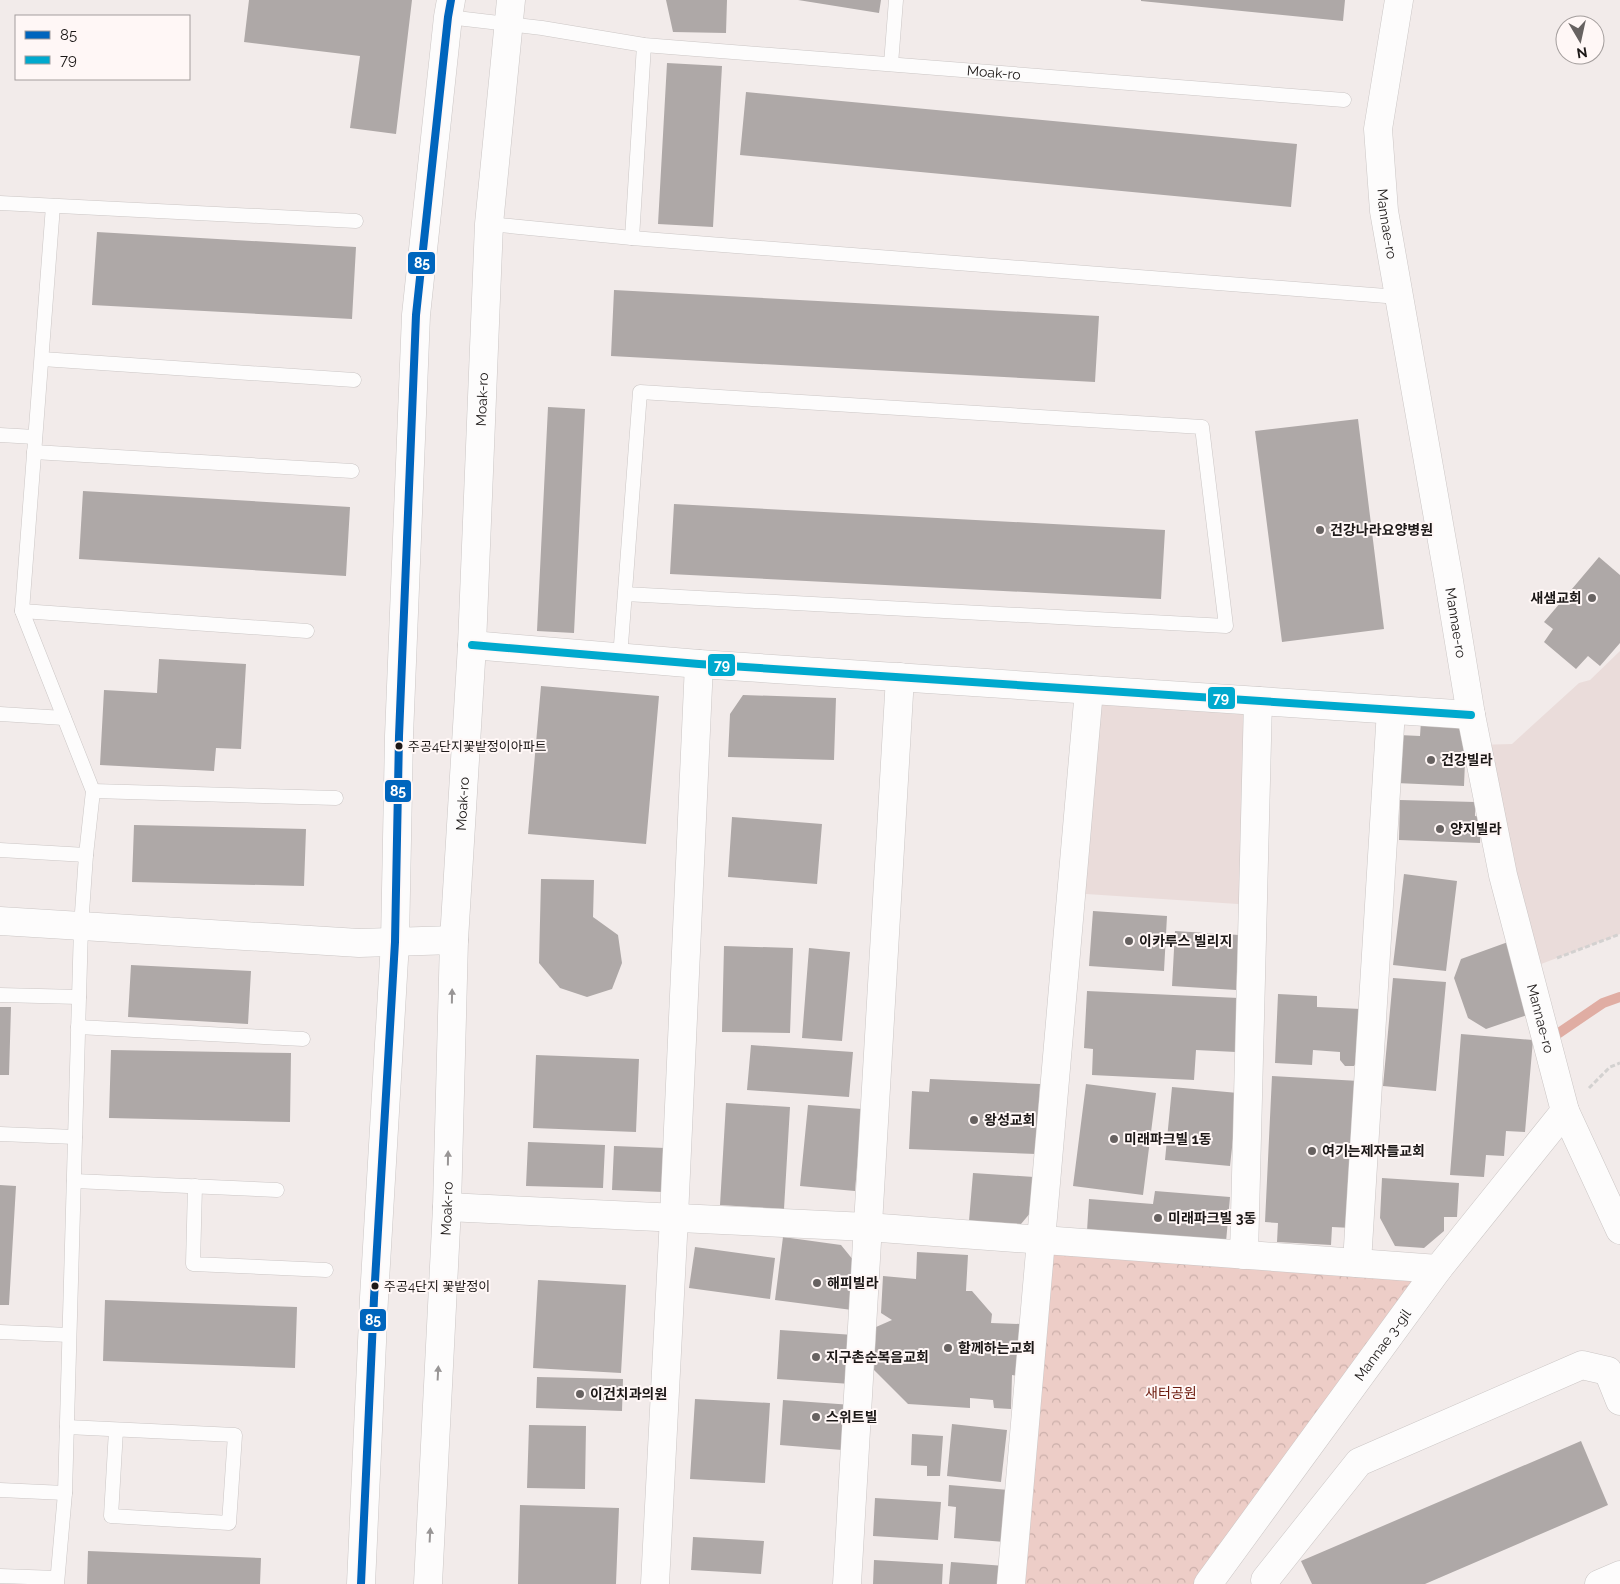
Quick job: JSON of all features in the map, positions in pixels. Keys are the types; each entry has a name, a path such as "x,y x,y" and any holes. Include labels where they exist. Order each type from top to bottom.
{"street":[{"name":"Mannae-ro","path":"1399,0 1378,129 1384,211 1447,566 1471,715 1503,875 1565,1111 1620,1230"},
{"name":"Moak-ro","path":"361,1584 374,1298 395,942 399,736 416,315 450,9"},
{"name":"Moak-ro","path":"428,1584 447,1207 454,940 472,645 490,224 510,12"},
{"path":"472,645 699,664 1471,715"},
{"path":"655,1584 699,664"},
{"path":"847,1584 900,677"},
{"path":"1011,1584 1090,690"},
{"path":"1244,1255 1258,700"},
{"path":"1357,1263 1391,710"},
{"path":"0,921 359,943 454,940"},
{"name":"Mannae 3-gil","path":"1208,1584 1438,1269 1565,1111"},
{"path":"447,1207 867,1227 1438,1269"},
{"path":"1230,1554 1266,1582 1360,1462 1582,1365 1608,1371 1620,1401"},
{"path":"1599,1584 1620,1575"}],"lane":[{"path":"892,64 896,0"},
{"name":"Moak-ro","path":"450,9 510,12 644,45 1344,100"},
{"path":"632,238 644,45"},
{"path":"0,203 356,221"},
{"path":"0,1576 57,1581 65,1493 81,927 93,790 22,611 53,206"},
{"path":"490,224 632,238 1399,297"},
{"path":"42,359 354,380"},
{"path":"620,658 640,392 1202,428 1226,626 625,594"},
{"path":"0,436 35,437"},
{"path":"34,452 352,471"},
{"path":"22,611 307,632"},
{"path":"0,714 64,718"},
{"path":"93,790 336,798"},
{"path":"0,850 86,855"},
{"path":"0,995 79,997"},
{"path":"78,1027 303,1039"},
{"path":"0,1134 75,1137"},
{"path":"74,1181 277,1190"},
{"path":"195,1186 193,1264 326,1270"},
{"path":"0,1332 69,1335"},
{"path":"66,1427 235,1434 229,1523 111,1516 116,1430"},
{"path":"0,1490 65,1493"}],"path":[{"path":"1528,969 1620,934"}],"shaded area":[{"path":"1620,651 1620,934 1528,969 1477,745 1512,744 1579,683 1590,680"},
{"path":"1089,690 1258,701 1253,905 1071,893"}],"green space":[{"name":"새터공원","path":"1041,1240 1438,1269 1208,1584 1011,1584"}],"building":[{"path":"249,0 412,0 396,134 350,128 360,56 244,42"},
{"path":"666,0 727,0 726,33 673,32"},
{"path":"798,0 881,0 879,13"},
{"path":"1141,0 1345,0 1343,21"},
{"path":"667,63 722,66 713,227 658,224"},
{"path":"746,92 1297,144 1291,207 740,155"},
{"path":"97,232 356,247 352,319 92,305"},
{"path":"614,290 1099,316 1095,382 611,356"},
{"path":"548,407 585,409 574,633 537,631"},
{"name":"건강나라요양병원","path":"1358,419 1384,629 1282,642 1255,431"},
{"path":"83,491 350,507 346,576 79,559"},
{"path":"674,504 1165,530 1161,599 670,574"},
{"name":"새샘교회","path":"1599,557 1620,575 1620,643 1600,666 1588,656 1576,669 1544,642 1553,629 1544,622"},
{"path":"159,659 246,664 241,749 216,748 214,771 100,765 104,690 157,693"},
{"path":"541,686 659,696 646,844 528,834"},
{"path":"743,695 836,698 834,760 728,757 730,714"},
{"name":"건강빌라","path":"1421,721 1454,723 1466,737 1464,786 1396,783 1399,735 1420,736"},
{"name":"양지빌라","path":"1400,800 1475,802 1475,816 1481,817 1480,843 1399,840"},
{"path":"732,817 822,824 817,884 728,877"},
{"path":"134,825 306,829 304,886 132,882"},
{"path":"1404,874 1457,881 1446,971 1393,965"},
{"path":"541,879 594,880 593,917 618,935 622,963 612,989 587,997 560,988 539,963"},
{"name":"이카루스 빌리지","path":"1093,911 1167,916 1164,971 1089,966"},
{"path":"1175,931 1239,935 1236,990 1172,986"},
{"path":"1508,942 1533,1013 1486,1029 1468,1018 1454,978 1461,959"},
{"path":"724,946 793,948 790,1033 722,1032"},
{"path":"809,948 850,952 842,1041 802,1038"},
{"path":"131,965 251,971 248,1024 128,1017"},
{"path":"1393,978 1446,982 1436,1091 1383,1086"},
{"path":"1087,991 1239,998 1236,1052 1196,1050 1194,1080 1092,1075 1093,1049 1084,1048"},
{"path":"1278,994 1317,996 1317,1007 1361,1009 1359,1058 1354,1066 1345,1066 1340,1060 1340,1052 1313,1050 1312,1065 1275,1063"},
{"path":"0,1007 11,1007 9,1075 0,1075"},
{"path":"1461,1034 1533,1040 1525,1132 1506,1131 1504,1156 1486,1155 1484,1177 1450,1175"},
{"path":"751,1045 853,1052 849,1097 747,1090"},
{"path":"111,1050 291,1053 290,1122 109,1118"},
{"path":"536,1055 639,1059 636,1132 533,1128"},
{"name":"여기는제자들교회","path":"1272,1076 1359,1081 1352,1228 1332,1227 1331,1245 1277,1242 1278,1223 1265,1222"},
{"name":"왕성교회","path":"930,1079 1040,1084 1036,1154 909,1149 912,1091 929,1092"},
{"name":"미래파크빌 1동","path":"1086,1084 1156,1093 1143,1195 1073,1186"},
{"path":"1172,1087 1238,1093 1230,1166 1165,1160"},
{"path":"726,1103 790,1107 784,1209 720,1205"},
{"path":"808,1105 862,1109 855,1191 800,1186"},
{"path":"528,1142 605,1145 603,1188 526,1186"},
{"path":"614,1146 665,1148 663,1192 612,1190"},
{"path":"973,1173 1034,1177 1031,1212 1021,1224 969,1221"},
{"path":"1382,1178 1459,1183 1457,1217 1444,1217 1444,1231 1424,1248 1395,1246 1380,1218"},
{"path":"0,1185 16,1186 9,1305 0,1305"},
{"name":"미래파크빌 3동","path":"1155,1191 1230,1197 1226,1242 1087,1231 1089,1199 1153,1204"},
{"name":"해피빌라","path":"783,1237 841,1245 858,1266 852,1310 775,1300"},
{"path":"695,1247 775,1258 770,1299 689,1288"},
{"name":"함께하는교회","path":"917,1252 968,1255 966,1291 972,1291 992,1314 991,1323 1021,1324 1018,1376 1012,1375 1011,1409 994,1408 993,1400 970,1398 970,1408 908,1404 874,1370 876,1327 892,1320 881,1313 883,1276 916,1279"},
{"path":"538,1280 626,1285 621,1373 533,1368"},
{"path":"105,1300 297,1307 295,1368 103,1361"},
{"name":"지구촌순복음교회","path":"780,1330 854,1335 851,1384 777,1379"},
{"name":"이건치과의원","path":"537,1377 623,1379 622,1411 536,1408"},
{"path":"695,1399 770,1403 765,1483 690,1479"},
{"name":"스위트빌","path":"783,1400 852,1405 842,1450 780,1445"},
{"path":"952,1424 1007,1430 1001,1482 947,1476"},
{"path":"529,1425 586,1426 585,1489 527,1488"},
{"path":"912,1434 943,1436 940,1476 927,1476 927,1466 911,1465"},
{"path":"1581,1441 1608,1505 1425,1584 1312,1584 1301,1561"},
{"path":"949,1485 1009,1490 1005,1542 954,1538 956,1507 948,1506"},
{"path":"875,1498 941,1502 938,1540 873,1536"},
{"path":"520,1505 619,1508 616,1584 518,1584"},
{"path":"693,1537 764,1541 761,1574 691,1570"},
{"path":"88,1551 261,1558 260,1584 87,1584"},
{"path":"874,1560 943,1564 942,1584 873,1584"},
{"path":"951,1562 1005,1566 1004,1584 949,1584"}],"waterway":[{"path":"1547,1041 1603,1003 1620,997"}],"transit line":[{"name":"85","path":"361,1584 374,1298 395,942 399,736 416,315 451,0"},
{"name":"79","path":"472,645 699,664 1471,715"}],"place":[{"name":"건강나라요양병원","path":"1320,530"},
{"name":"새샘교회","path":"1592,598"},
{"name":"주공4단지꽃밭정이아파트","path":"399,746"},
{"name":"건강빌라","path":"1431,760"},
{"name":"양지빌라","path":"1440,829"},
{"name":"이카루스 빌리지","path":"1129,941"},
{"name":"왕성교회","path":"974,1120"},
{"name":"미래파크빌 1동","path":"1114,1139"},
{"name":"여기는제자들교회","path":"1312,1151"},
{"name":"미래파크빌 3동","path":"1158,1218"},
{"name":"해피빌라","path":"817,1283"},
{"name":"주공4단지 꽃밭정이","path":"375,1286"},
{"name":"함께하는교회","path":"948,1348"},
{"name":"지구촌순복음교회","path":"816,1357"},
{"name":"이건치과의원","path":"580,1394"},
{"name":"스위트빌","path":"816,1417"}]}
